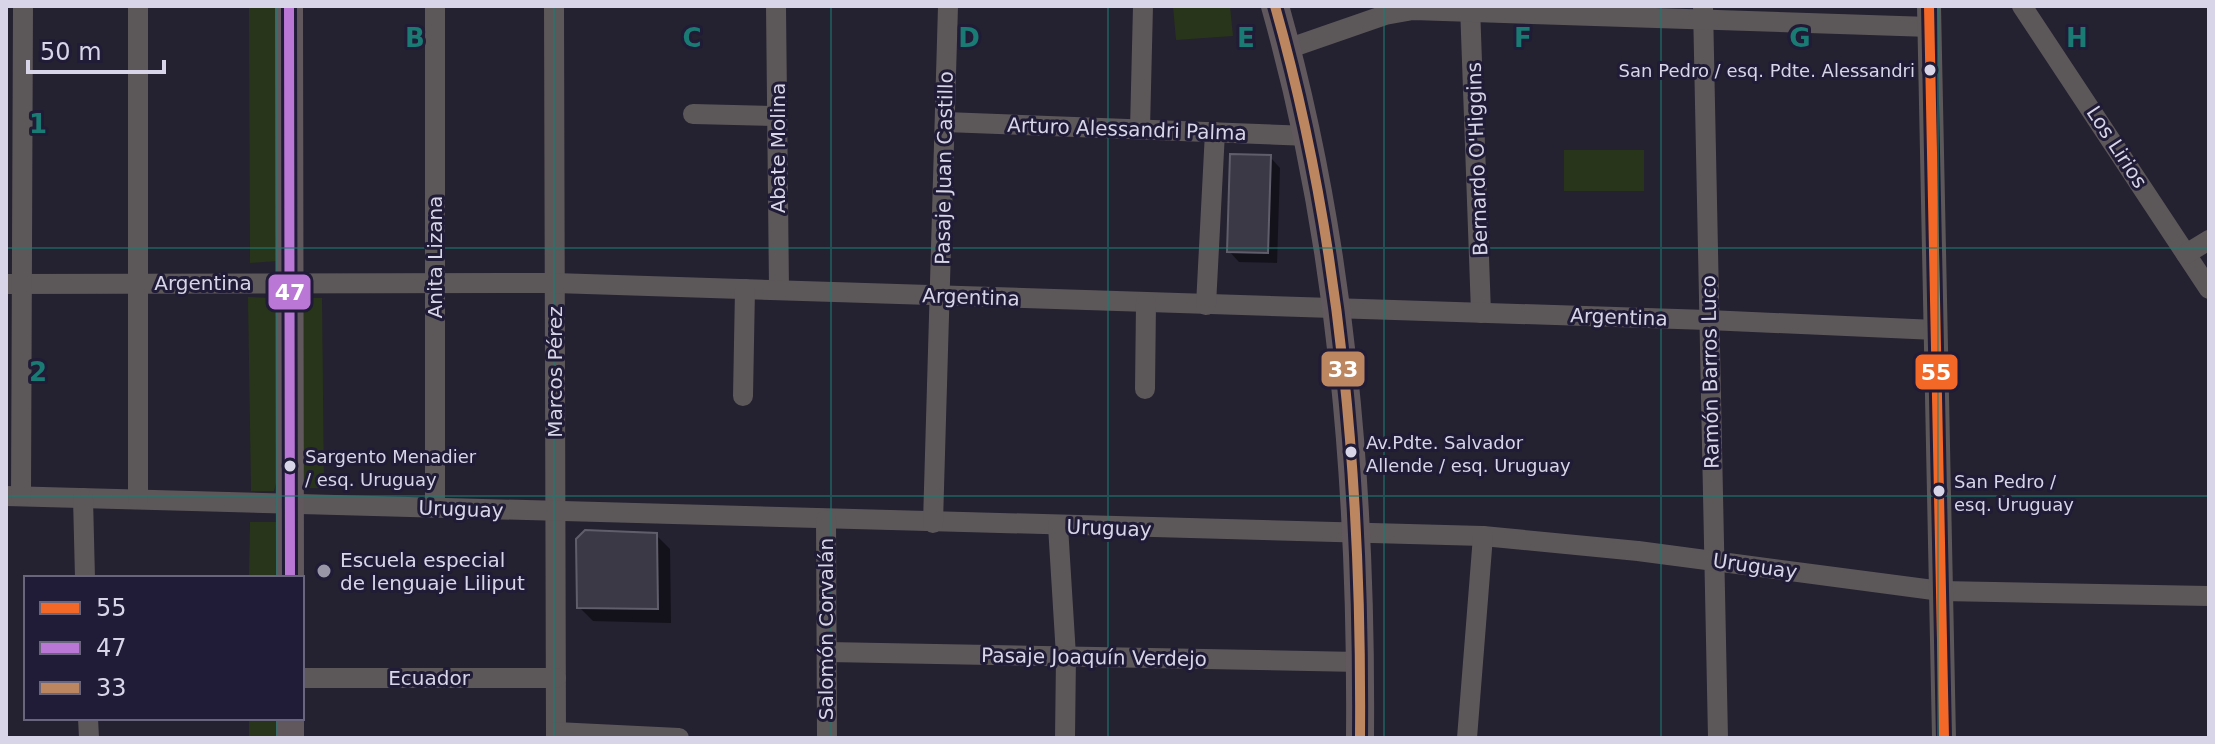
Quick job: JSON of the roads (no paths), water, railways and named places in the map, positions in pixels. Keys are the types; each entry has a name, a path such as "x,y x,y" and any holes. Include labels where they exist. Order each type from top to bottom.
{"main road":[{"path":"289,6 290,576"},
{"path":"1275,6 1309,136 1337,309 1355,535 1360,738"}],"street":[{"path":"14,496 14,284 23,6"},
{"path":"138,6 138,499"},
{"name":"Anita Lizana","path":"435,6 435,508"},
{"name":"Marcos Pérez","path":"554,6 556,735"},
{"name":"Abate Molina","path":"776,6 779,290"},
{"name":"Pasaje Juan Castillo","path":"933,523 948,6"},
{"path":"1140,129 1143,6"},
{"name":"Los Lirios","path":"2022,6 2039,26 2209,289"},
{"path":"1287,49 1394,12 1470,8 1929,16 1944,738"},
{"name":"Bernardo O'Higgins","path":"1470,8 1481,313"},
{"name":"Ramón Barros Luco","path":"1703,12 1718,738"},
{"path":"693,114 777,116"},
{"name":"Arturo Alessandri Palma","path":"945,122 1309,136"},
{"path":"1206,305 1215,132"},
{"path":"2186,254 2209,240"},
{"name":"Argentina","path":"14,284 555,283 1936,330"},
{"path":"743,396 745,289"},
{"path":"1145,389 1146,303"},
{"name":"Uruguay","path":"14,496 1355,535 1483,536 1714,561 1941,591 2209,596"},
{"path":"83,498 85,576"},
{"name":"Salomón Corvalán","path":"826,520 827,738"},
{"path":"1058,526 1066,656 1065,738"},
{"path":"1467,738 1483,536"},
{"name":"Pasaje Joaquín Verdejo","path":"827,652 1360,662"},
{"name":"Ecuador","path":"304,678 556,678"},
{"path":"556,735 679,738"}],"place":[{"name":"San Pedro / esq. Pdte. Alessandri","path":"1930,70"},
{"name":"Av.Pdte. Salvador Allende / esq. Uruguay","path":"1351,452"},
{"name":"Sargento Menadier / esq. Uruguay","path":"290,466"},
{"name":"San Pedro / esq. Uruguay","path":"1939,491"},
{"name":"Escuela especial de lenguaje Liliput","path":"324,571"}]}
